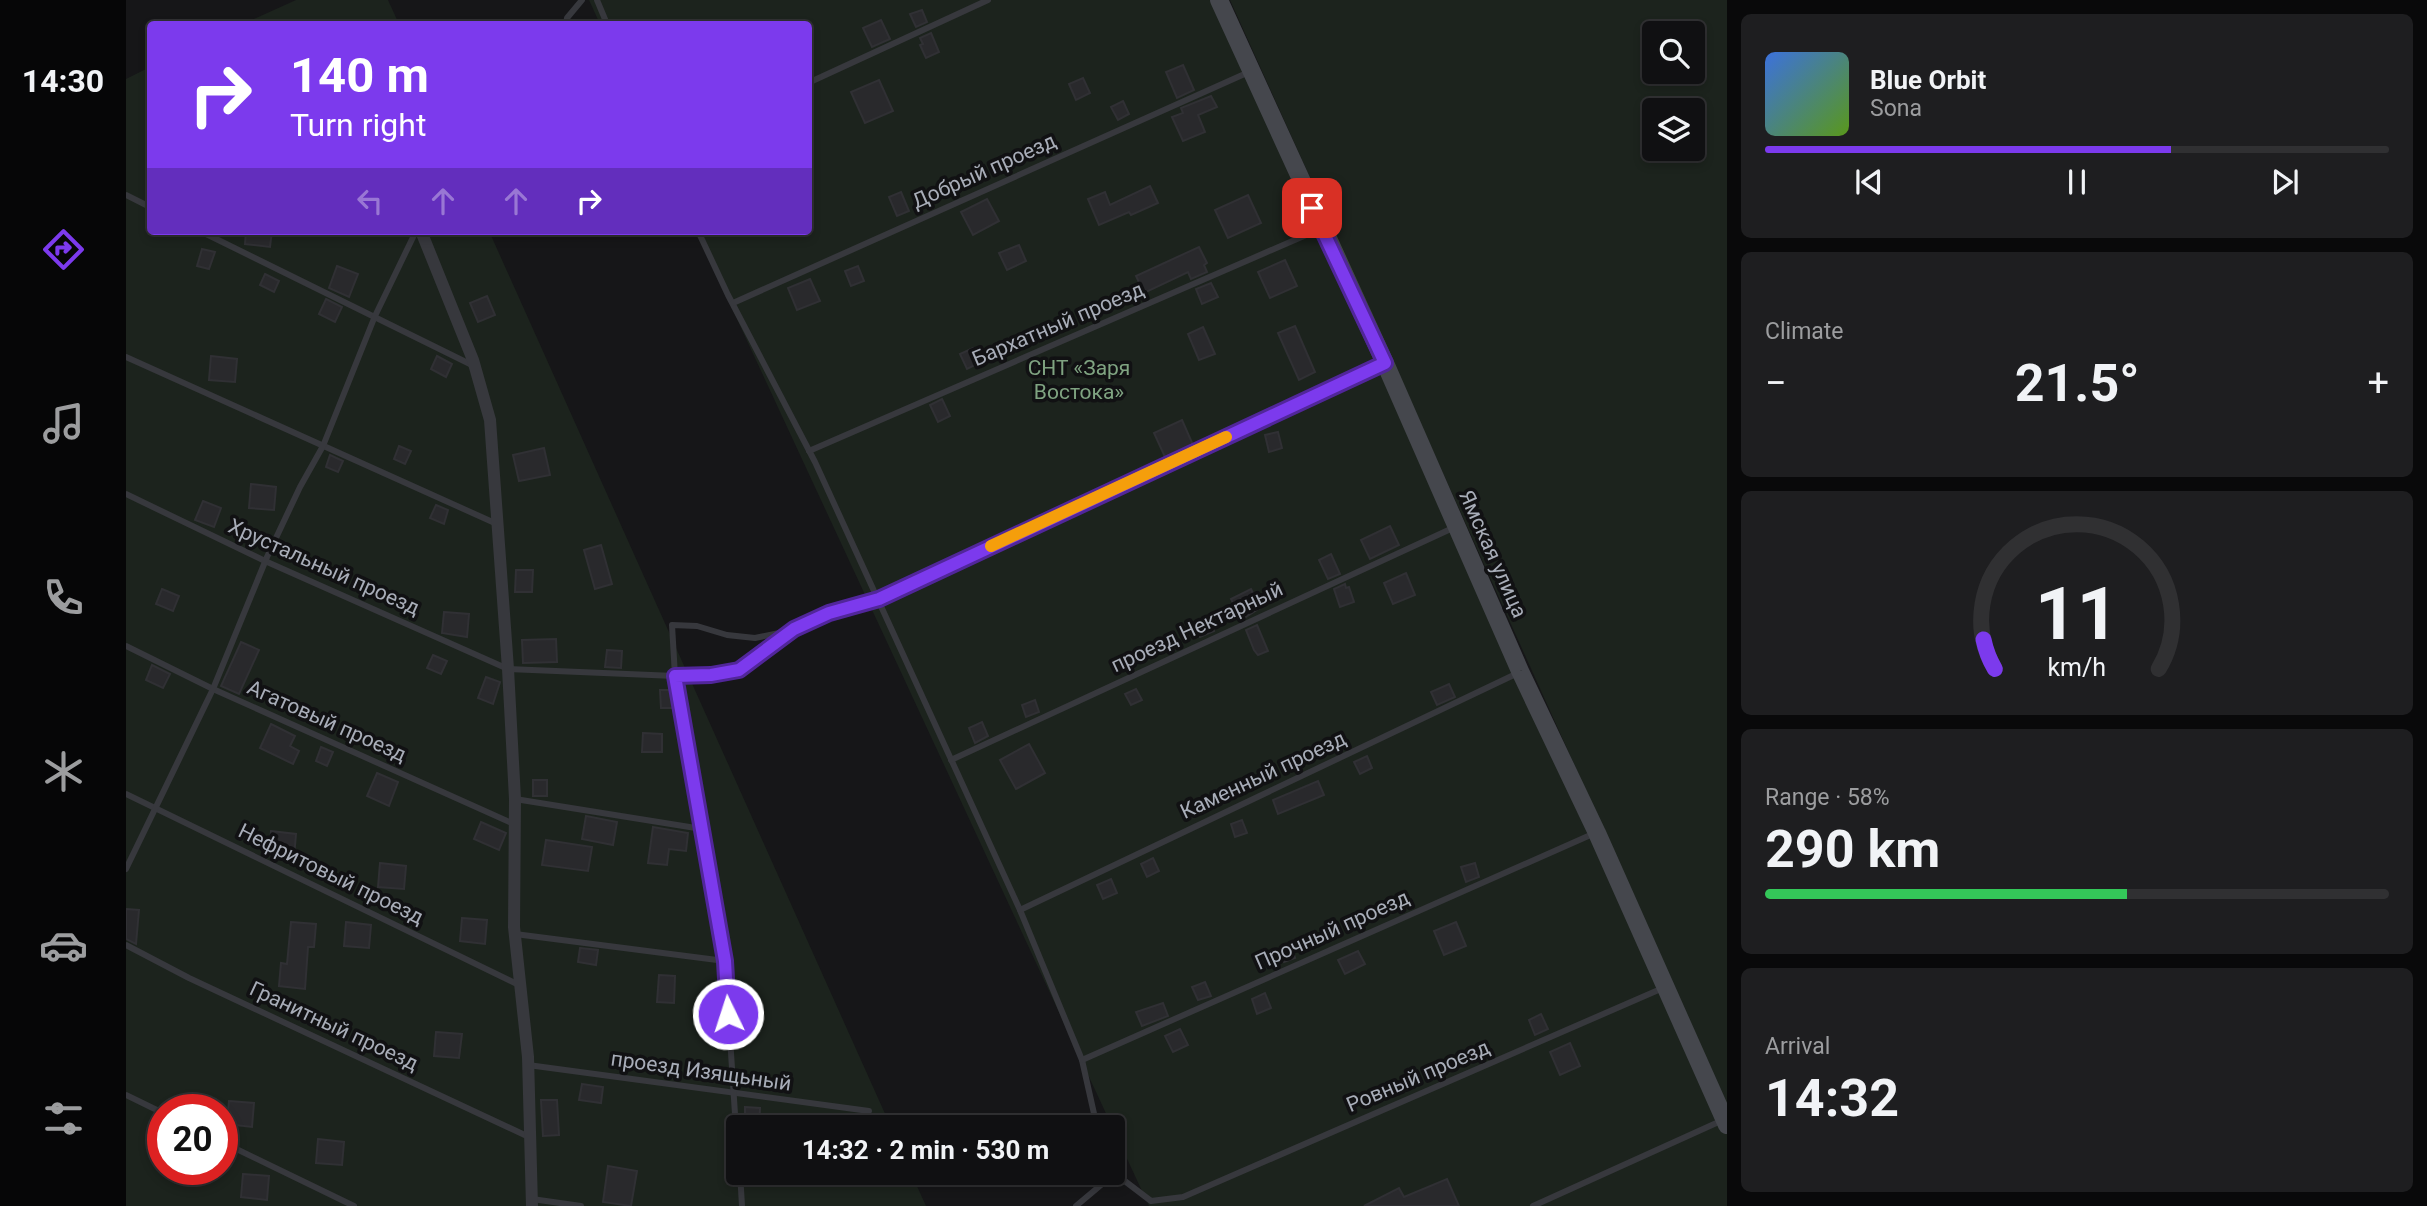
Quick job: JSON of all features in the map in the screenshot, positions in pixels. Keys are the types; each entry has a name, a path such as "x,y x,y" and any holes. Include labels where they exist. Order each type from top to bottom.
{"street":[{"name":"Ямская улица","path":"1219,0 1726,1122"},
{"path":"420,235 475,367 490,421 515,799 515,934 528,1065 532,1203"}],"lane":[{"path":"566,21 582,0"},
{"path":"597,0 606,21"},
{"path":"812,81 988,0"},
{"name":"Добрый проезд","path":"733,303 1250,71"},
{"path":"126,195 147,206"},
{"name":"Бархатный проезд","path":"809,451 1322,228"},
{"path":"208,235 475,367"},
{"path":"126,869 213,688 265,561 300,486 323,446 375,316 416,235"},
{"path":"700,235 809,451 1020,910 1082,1060 1094,1115"},
{"path":"126,357 497,524"},
{"path":"735,1115 725,961 675,676 672,625 697,626 727,635 755,638 794,629 829,613 879,599 1385,363"},
{"name":"Хрустальный проезд","path":"126,494 265,561 508,669"},
{"name":"проезд Нектарный","path":"951,760 1457,526"},
{"path":"508,669 711,675 739,670 794,629"},
{"name":"Агатовый проезд","path":"126,646 514,824"},
{"name":"Каменный проезд","path":"1020,910 1520,671"},
{"name":"Нефритовый проезд","path":"126,794 521,986"},
{"path":"515,799 702,829"},
{"name":"Прочный проезд","path":"1082,1060 1597,833"},
{"path":"515,934 725,961"},
{"name":"Гранитный проезд","path":"126,945 189,978 529,1137"},
{"name":"Ровный проезд","path":"1125,1182 1151,1201 1183,1197 1666,987"},
{"name":"проезд Изящьный","path":"528,1065 869,1111"},
{"path":"126,1095 147,1105"},
{"path":"1532,1206 1726,1122"},
{"path":"238,1150 354,1206"},
{"path":"741,1185 742,1206"},
{"path":"1076,1206 1100,1185"},
{"path":"532,1203 581,1206"}],"green space":[{"path":"296,0 388,0 398,21 250,21"},
{"name":"СНТ «Заря Востока»","path":"589,0 1219,0 1727,1125 1727,1206 1149,1206 1125,1154 1125,1115 1107,1115 698,235 812,235 812,21 599,21"},
{"path":"1230,0 1727,0 1727,1104"},
{"path":"147,68 147,235 491,235 886,1115 726,1115 726,1185 916,1185 926,1206 126,1206 126,79"}],"building":[{"path":"922,10 927,22 916,27 910,14"},
{"path":"881,20 890,39 872,47 863,28"},
{"path":"931,33 939,52 926,58 920,38"},
{"path":"1183,65 1194,90 1177,98 1166,72"},
{"path":"1083,78 1090,93 1076,100 1069,84"},
{"path":"879,80 893,111 865,123 851,92"},
{"path":"1211,96 1217,107 1198,115 1205,132 1183,141 1172,117 1183,113 1181,108"},
{"path":"1123,101 1129,114 1118,120 1111,107"},
{"path":"1150,186 1158,203 1099,225 1088,199 1105,192 1110,205"},
{"path":"901,192 909,211 897,216 889,197"},
{"path":"1248,195 1261,223 1228,238 1215,210"},
{"path":"987,199 999,221 973,235 961,212"},
{"path":"246,235 272,235 270,247 245,244"},
{"path":"1019,245 1026,261 1007,270 999,253"},
{"path":"1199,247 1207,263 1204,265 1207,272 1191,279 1188,272 1144,293 1136,276"},
{"path":"202,249 215,252 209,269 197,266"},
{"path":"1285,260 1297,286 1270,298 1258,272"},
{"path":"337,266 358,274 349,297 329,288"},
{"path":"858,266 864,281 851,286 845,271"},
{"path":"265,274 279,281 274,292 260,285"},
{"path":"810,279 820,301 797,310 788,288"},
{"path":"1211,283 1218,297 1202,304 1196,289"},
{"path":"487,296 495,315 478,322 470,303"},
{"path":"326,299 342,307 335,322 319,314"},
{"path":"1295,326 1315,372 1299,380 1278,333"},
{"path":"1203,327 1215,354 1199,360 1188,334"},
{"path":"973,348 979,363 967,369 960,354"},
{"path":"211,356 237,359 235,382 209,380"},
{"path":"437,356 452,364 446,377 431,369"},
{"path":"942,399 950,416 938,422 930,405"},
{"path":"1182,420 1193,445 1165,457 1154,433"},
{"path":"1278,432 1282,448 1269,452 1265,435"},
{"path":"399,446 411,451 405,464 394,459"},
{"path":"544,448 550,475 519,481 513,455"},
{"path":"330,455 343,461 338,472 326,467"},
{"path":"251,484 276,487 274,510 249,508"},
{"path":"203,501 221,508 214,527 195,520"},
{"path":"436,505 448,510 444,524 430,518"},
{"path":"1390,526 1399,545 1370,559 1361,540"},
{"path":"601,545 612,584 595,589 584,550"},
{"path":"1331,554 1340,574 1328,579 1319,560"},
{"path":"516,570 533,570 532,592 515,592"},
{"path":"1406,573 1415,595 1393,604 1384,583"},
{"path":"1345,584 1346,588 1349,587 1354,602 1340,607 1334,589"},
{"path":"162,589 179,596 173,611 156,604"},
{"path":"1251,589 1260,608 1241,620 1231,599"},
{"path":"444,612 469,614 467,637 442,633"},
{"path":"1208,617 1214,631 1200,637 1194,623"},
{"path":"1257,625 1268,651 1258,655 1246,630"},
{"path":"556,639 557,662 523,663 522,640"},
{"path":"241,642 259,650 239,694 221,686"},
{"path":"607,650 622,651 621,668 605,667"},
{"path":"433,655 447,661 441,674 427,668"},
{"path":"152,665 170,674 163,688 146,680"},
{"path":"486,677 500,682 493,704 478,698"},
{"path":"1449,684 1455,697 1437,705 1431,692"},
{"path":"1136,689 1142,700 1131,705 1125,694"},
{"path":"660,690 672,690 673,708 661,708"},
{"path":"1035,700 1039,712 1026,717 1022,705"},
{"path":"982,722 988,736 975,743 969,728"},
{"path":"271,724 295,736 290,746 299,751 293,764 260,748"},
{"path":"643,733 662,734 662,752 642,752"},
{"path":"1029,744 1045,773 1016,789 1000,760"},
{"path":"321,747 333,752 327,766 316,761"},
{"path":"1367,756 1372,768 1360,774 1354,762"},
{"path":"377,773 398,782 389,806 367,796"},
{"path":"533,780 547,780 547,796 533,796"},
{"path":"1318,781 1324,795 1278,814 1273,800"},
{"path":"586,816 617,822 613,845 582,839"},
{"path":"1242,820 1247,833 1235,837 1231,824"},
{"path":"481,822 506,833 499,850 474,839"},
{"path":"653,827 688,833 686,851 669,849 667,865 648,863"},
{"path":"271,831 296,834 294,857 269,855"},
{"path":"546,840 592,847 588,871 542,865"},
{"path":"1153,858 1159,871 1147,877 1141,864"},
{"path":"380,863 406,866 404,889 378,887"},
{"path":"1475,863 1479,877 1466,882 1461,867"},
{"path":"1111,879 1117,893 1103,899 1097,885"},
{"path":"126,909 139,910 136,944 126,939"},
{"path":"462,918 487,920 485,944 460,941"},
{"path":"291,922 316,924 314,947 308,947 305,989 279,986 281,963 287,964"},
{"path":"346,922 371,925 369,948 344,946"},
{"path":"1456,922 1466,946 1444,955 1434,931"},
{"path":"1291,945 1295,958 1284,962 1279,950"},
{"path":"580,948 598,950 596,965 578,962"},
{"path":"1358,951 1365,964 1345,974 1338,960"},
{"path":"659,975 675,976 674,1003 657,1002"},
{"path":"1205,982 1211,996 1198,1000 1192,987"},
{"path":"1265,993 1271,1008 1257,1014 1252,999"},
{"path":"1163,1003 1168,1016 1142,1026 1136,1012"},
{"path":"1541,1014 1548,1029 1535,1035 1529,1020"},
{"path":"1180,1029 1188,1045 1173,1052 1165,1036"},
{"path":"436,1032 462,1034 459,1058 434,1056"},
{"path":"1570,1043 1580,1066 1560,1075 1550,1052"},
{"path":"582,1084 603,1087 601,1103 579,1100"},
{"path":"541,1100 557,1100 559,1135 543,1136"},
{"path":"238,1102 254,1103 252,1127 238,1125"},
{"path":"745,1107 760,1108 760,1115 745,1115"},
{"path":"318,1139 344,1142 342,1165 316,1163"},
{"path":"608,1166 637,1171 631,1206 603,1202"},
{"path":"243,1174 269,1176 267,1200 241,1197"},
{"path":"1447,1179 1459,1206 1364,1206 1399,1188 1404,1197"}],"slow traffic":[{"path":"991,546 1226,437"}],"route":[{"path":"728,1014 725,961 675,676 711,675 739,670 794,629 829,613 879,599 1385,363 1312,208"}]}
